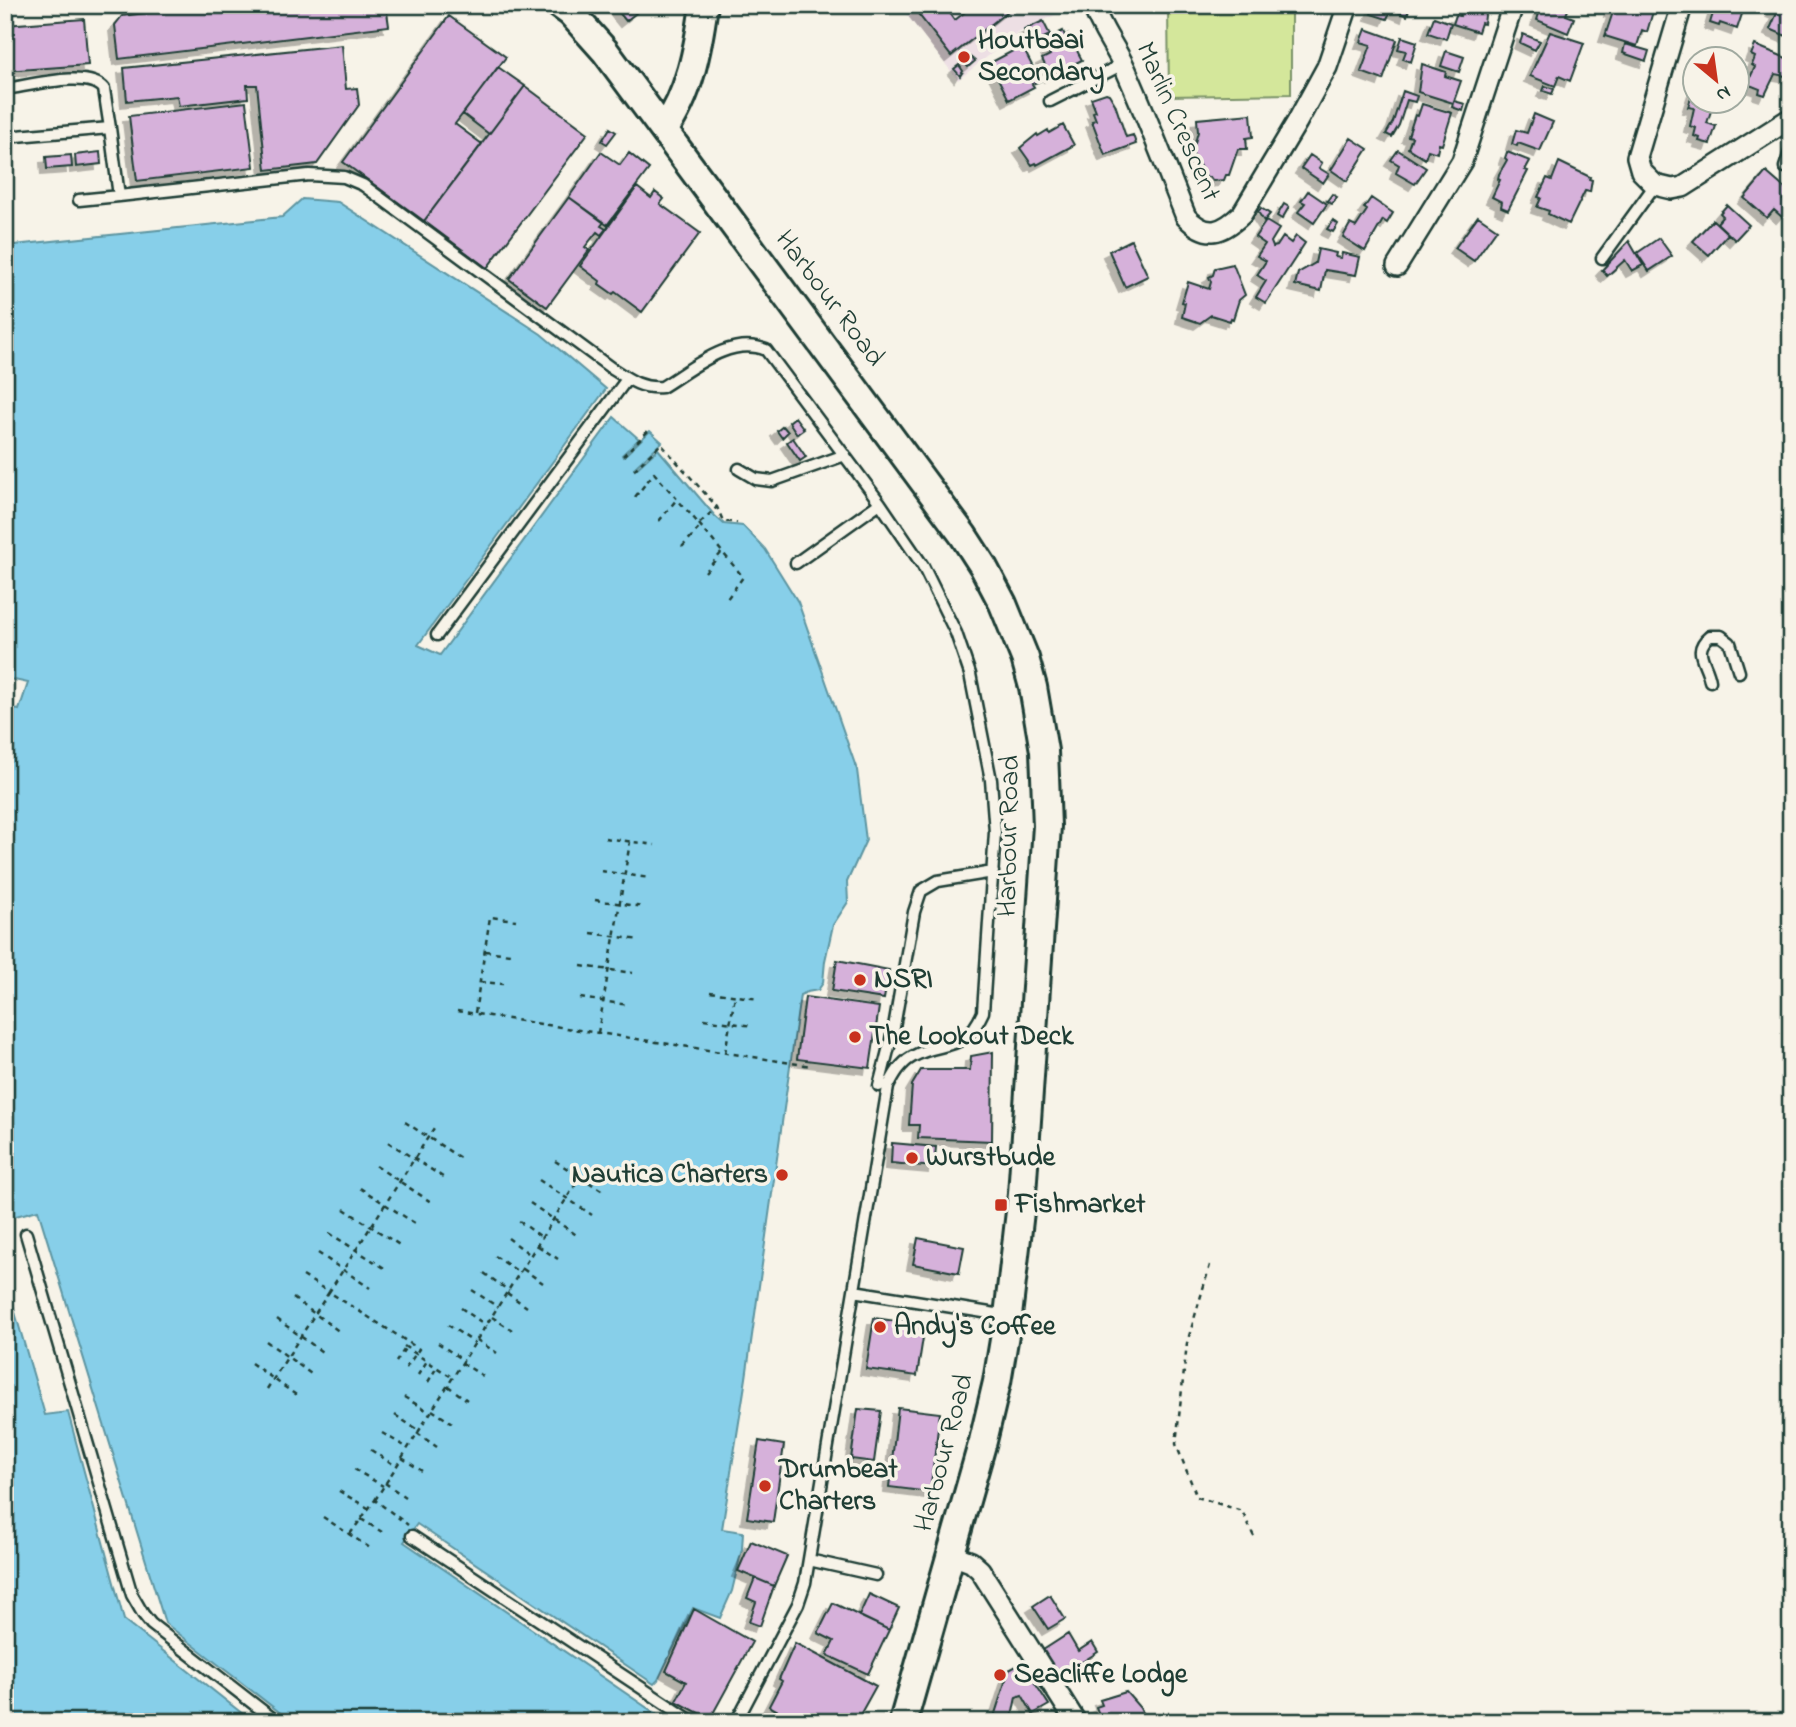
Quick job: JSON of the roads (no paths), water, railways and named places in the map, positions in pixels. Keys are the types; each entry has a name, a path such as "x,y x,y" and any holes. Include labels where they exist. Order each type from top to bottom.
{"street":[{"name":"Harbour Road","path":"560,5 571,13 605,51 963,535 1003,604 1027,668 1044,751 1047,826 1023,1194 1008,1316 997,1382 903,1722"},
{"path":"664,130 676,114 699,46 704,5"},
{"name":"Marlin Crescent","path":"1093,5 1097,19 1123,64 1155,136 1186,218 1196,228 1213,232 1230,225 1242,214 1290,134 1327,67 1348,5"},
{"path":"1396,266 1462,161 1513,5"},
{"path":"1682,5 1637,157 1642,171 1655,185 1672,189 1687,186 1791,118"},
{"path":"950,1555 971,1562 980,1570 1076,1722"}],"lane":[{"path":"1050,101 1123,64"},
{"path":"5,89 68,80 92,80 104,89 119,196"},
{"path":"5,137 110,128"},
{"path":"1785,167 1791,149"},
{"path":"79,200 309,175 344,177 363,185 435,240 639,385 662,387 735,346 755,345 766,350 880,503 923,566 956,633 970,674 991,780 995,832 983,1012 978,1023 954,1045 914,1056 904,1063 888,1087 809,1560 798,1604 736,1722"},
{"path":"1602,258 1655,185"},
{"path":"437,635 627,379"},
{"path":"739,469 756,479 772,481 845,456"},
{"path":"796,563 880,503"},
{"path":"1710,681 1700,654 1702,643 1710,636 1721,636 1730,643 1739,672"},
{"path":"879,1086 894,1027 914,912 921,891 938,881 993,872"},
{"path":"26,1234 132,1595 139,1609 151,1624 277,1722"},
{"path":"854,1291 1008,1316"},
{"path":"411,1531 692,1722"},
{"path":"809,1560 876,1575"}],"water":[{"path":"302,199 338,202 541,334 606,389 418,645 440,655 614,417 639,439 623,457 650,431 662,442 634,468 635,470 658,449 715,516 724,524 743,526 765,549 798,602 857,770 866,840 847,882 848,902 833,925 823,983 818,990 800,995 722,1529 743,1532 742,1549 732,1591 720,1618 693,1608 654,1684 417,1524 404,1542 668,1722 292,1722 165,1623 38,1210 5,1219 5,707 19,710 28,683 5,678 5,246 282,217"},
{"path":"5,1278 45,1415 68,1412 124,1620 253,1722 5,1722"}],"place":[{"name":"Houtbaai Secondary","path":"964,57"},
{"name":"NSRI","path":"860,980"},
{"name":"The Lookout Deck","path":"855,1037"},
{"name":"Wurstbude","path":"912,1158"},
{"name":"Nautica Charters","path":"782,1175"},
{"name":"Fishmarket","path":"1001,1205"},
{"name":"Andy's Coffee","path":"880,1327"},
{"name":"Drumbeat Charters","path":"765,1486"},
{"name":"Seacliffe Lodge","path":"1000,1675"}]}
